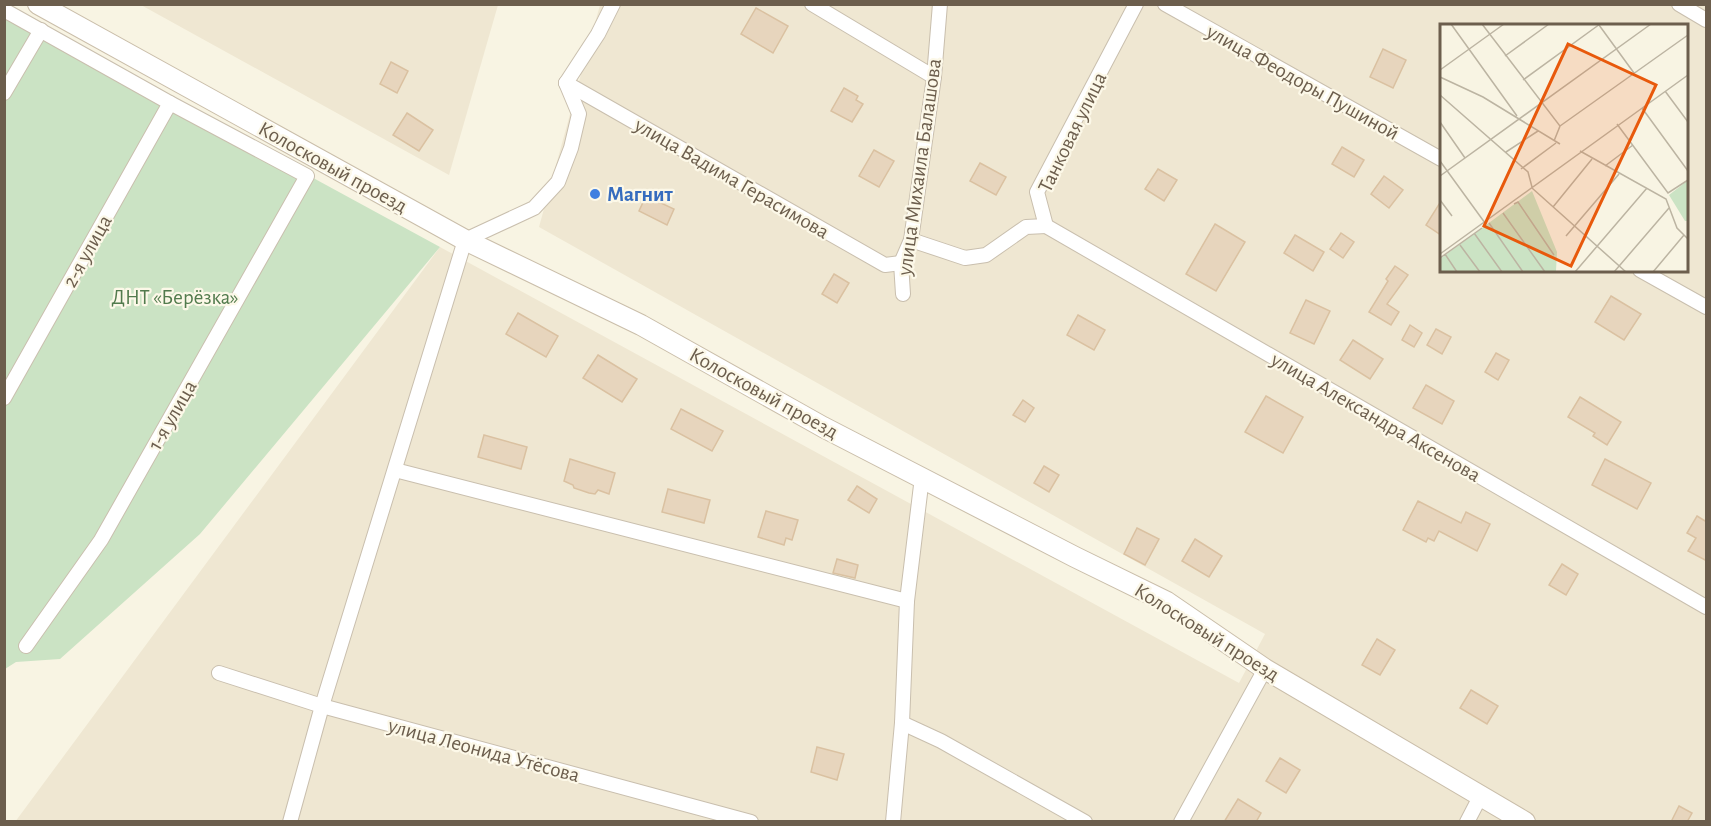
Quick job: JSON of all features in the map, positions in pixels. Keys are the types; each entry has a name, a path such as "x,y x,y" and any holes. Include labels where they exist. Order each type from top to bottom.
{"street":[{"name":"Колосковый проезд","path":"38,4 465,240 641,325 823,427 1167,602 1265,669 1525,822"},
{"path":"290,822 322,706 465,240 534,208 558,182 571,148 579,114 566,83 598,34 613,4"},
{"path":"812,4 934,77"},
{"name":"улица Михаила Балашова","path":"903,294 901,263 910,240 934,77 940,4"},
{"name":"Танковая улица","path":"910,240 965,258 986,255 1026,227 1047,226 1038,192 1136,4"},
{"name":"улица Феодоры Пушиной","path":"1165,4 1440,158"},
{"path":"1679,4 1707,20"},
{"path":"4,10 170,103"},
{"path":"4,93 41,30"},
{"name":"улица Вадима Герасимова","path":"566,83 885,265 901,263"},
{"name":"1-я улица","path":"26,646 101,540 307,176 170,103"},
{"name":"2-я улица","path":"4,398 170,103"},
{"name":"улица Александра Аксенова","path":"1047,226 1707,608"},
{"path":"1644,272 1707,307"},
{"path":"395,470 907,601"},
{"path":"893,822 902,723 907,601 922,477"},
{"path":"1181,822 1265,669"},
{"name":"улица Леонида Утёсова","path":"219,673 322,706 751,822"},
{"path":"902,723 941,741 1085,822"},
{"path":"1467,822 1480,797"}],"shaded area":[{"path":"141,5 498,5 449,175"},
{"path":"600,5 1706,5 1706,821 15,822 440,247 1239,683 1265,634 539,227"}],"green space":[{"name":"ДНТ «Берёзка»","path":"5,10 440,247 200,534 60,659 16,662 5,669"}],"building":[{"path":"756,8 788,26 773,53 741,34"},
{"path":"1383,49 1406,60 1393,88 1370,77"},
{"path":"391,62 408,71 397,93 380,84"},
{"path":"844,88 858,96 856,100 863,104 852,122 831,111"},
{"path":"407,113 433,130 419,151 393,135"},
{"path":"1342,147 1364,160 1354,177 1332,164"},
{"path":"874,150 894,161 879,187 859,176"},
{"path":"980,163 1006,177 996,195 970,181"},
{"path":"1158,169 1177,180 1164,201 1145,189"},
{"path":"1384,176 1403,190 1389,208 1371,194"},
{"path":"646,196 674,209 667,225 639,211"},
{"path":"1440,203 1440,234 1426,225"},
{"path":"1215,224 1245,242 1216,291 1186,274"},
{"path":"1341,233 1354,242 1343,258 1330,249"},
{"path":"1295,235 1324,252 1313,271 1284,253"},
{"path":"1395,266 1408,275 1387,304 1399,312 1391,325 1369,312"},
{"path":"834,274 849,283 837,303 822,294"},
{"path":"1611,296 1641,314 1624,340 1595,322"},
{"path":"1306,300 1330,311 1314,344 1290,333"},
{"path":"518,313 558,336 546,357 506,334"},
{"path":"1078,315 1105,330 1094,350 1067,335"},
{"path":"1410,325 1422,333 1414,347 1402,340"},
{"path":"1436,329 1451,337 1442,354 1427,345"},
{"path":"1353,340 1383,359 1370,379 1340,360"},
{"path":"1496,353 1509,360 1498,380 1485,372"},
{"path":"598,355 637,379 622,402 583,378"},
{"path":"1426,385 1454,401 1442,424 1413,408"},
{"path":"1266,396 1303,417 1283,453 1245,432"},
{"path":"1580,397 1621,422 1607,445 1593,436 1595,433 1568,417"},
{"path":"1023,400 1034,408 1025,422 1013,415"},
{"path":"681,409 723,431 712,451 671,429"},
{"path":"484,435 527,447 521,469 478,457"},
{"path":"570,459 615,473 609,494 598,490 595,494 589,493 574,488 573,485 564,481"},
{"path":"1605,459 1651,483 1637,509 1592,485"},
{"path":"1044,466 1059,475 1049,492 1034,483"},
{"path":"857,486 877,499 869,513 848,500"},
{"path":"668,489 710,500 704,523 662,512"},
{"path":"1418,501 1461,523 1466,512 1490,524 1477,551 1439,531 1434,541 1428,538 1426,542 1403,530"},
{"path":"766,511 798,520 792,540 786,538 784,545 758,537"},
{"path":"1697,516 1705,521 1707,518 1707,561 1688,551 1696,538 1687,533"},
{"path":"1137,528 1159,539 1145,565 1124,554"},
{"path":"1195,539 1222,556 1209,577 1182,561"},
{"path":"837,559 858,565 855,578 833,573"},
{"path":"1562,564 1578,574 1566,595 1549,585"},
{"path":"1377,639 1395,650 1380,675 1362,665"},
{"path":"1471,690 1498,706 1487,724 1460,708"},
{"path":"817,747 844,754 837,780 811,772"},
{"path":"1280,758 1300,770 1286,793 1266,781"},
{"path":"1238,799 1261,813 1256,822 1224,822"},
{"path":"1679,806 1692,813 1687,822 1671,822"}],"place":[{"name":"Магнит","path":"595,194"}]}
